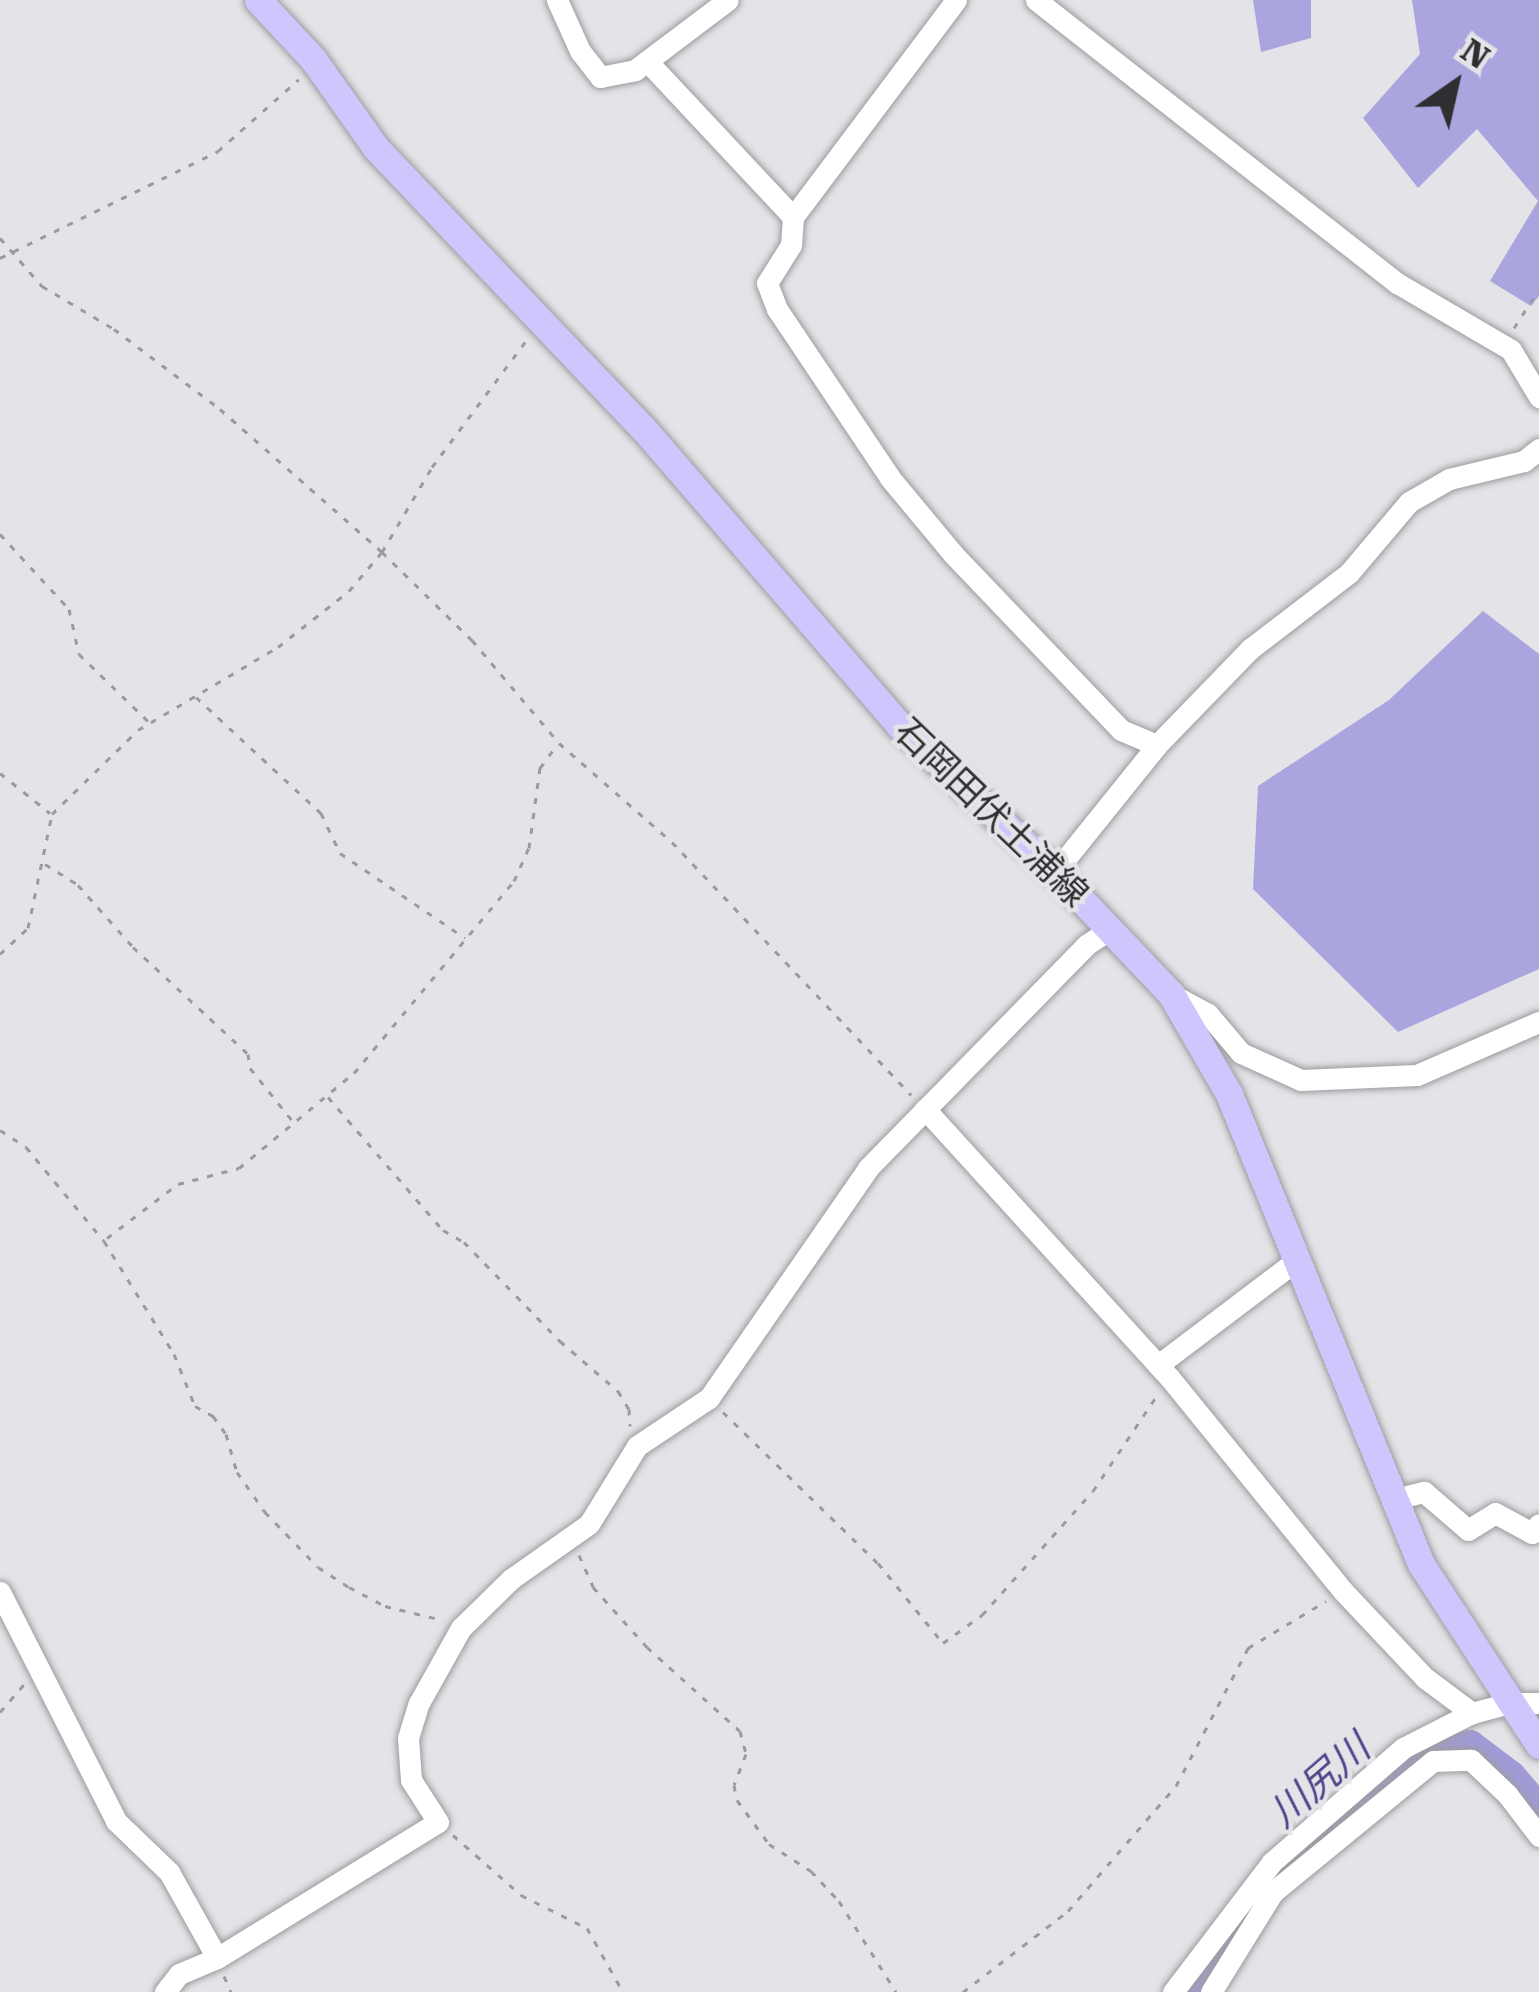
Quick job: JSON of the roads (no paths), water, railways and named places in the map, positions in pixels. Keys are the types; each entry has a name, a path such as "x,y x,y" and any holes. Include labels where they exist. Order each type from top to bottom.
{"main road":[{"name":"石岡田伏土浦線","path":"258,0 313,59 376,148 642,427 900,726 1055,872 1171,994 1229,1094 1420,1564 1539,1745"}],"street":[{"path":"557,0 580,51 600,77 635,70 728,0"},
{"path":"956,0 794,217 791,245 767,283 777,309 890,478 953,554 1121,730 1157,745"},
{"path":"1036,0 1397,284 1539,368"},
{"path":"647,61 794,217"},
{"path":"1511,350 1539,397"},
{"path":"1055,872 1157,745 1250,649 1348,573 1408,502 1450,479 1524,461 1539,449"},
{"path":"165,1992 179,1974 217,1958 438,1822 411,1780 409,1738 419,1703 461,1628 511,1579 589,1524 637,1446 709,1398 868,1168 1087,945 1109,930"},
{"path":"1171,994 1208,1014 1241,1053 1301,1080 1417,1075 1539,1022"},
{"path":"925,1109 1163,1371 1343,1591 1425,1678 1472,1713"},
{"path":"1163,1371 1298,1259"},
{"path":"1395,1498 1424,1492 1468,1530 1495,1514 1532,1533 1539,1524"},
{"path":"0,1592 116,1821 169,1873 217,1958"},
{"path":"1173,1992 1272,1862 1403,1748 1472,1713 1509,1703 1539,1703"},
{"path":"1211,1992 1273,1892 1433,1761 1471,1760 1507,1794 1539,1836"}],"waterway":[{"name":"川尻川","path":"1191,1992 1271,1879 1412,1757 1469,1746 1510,1777 1539,1811"}]}
